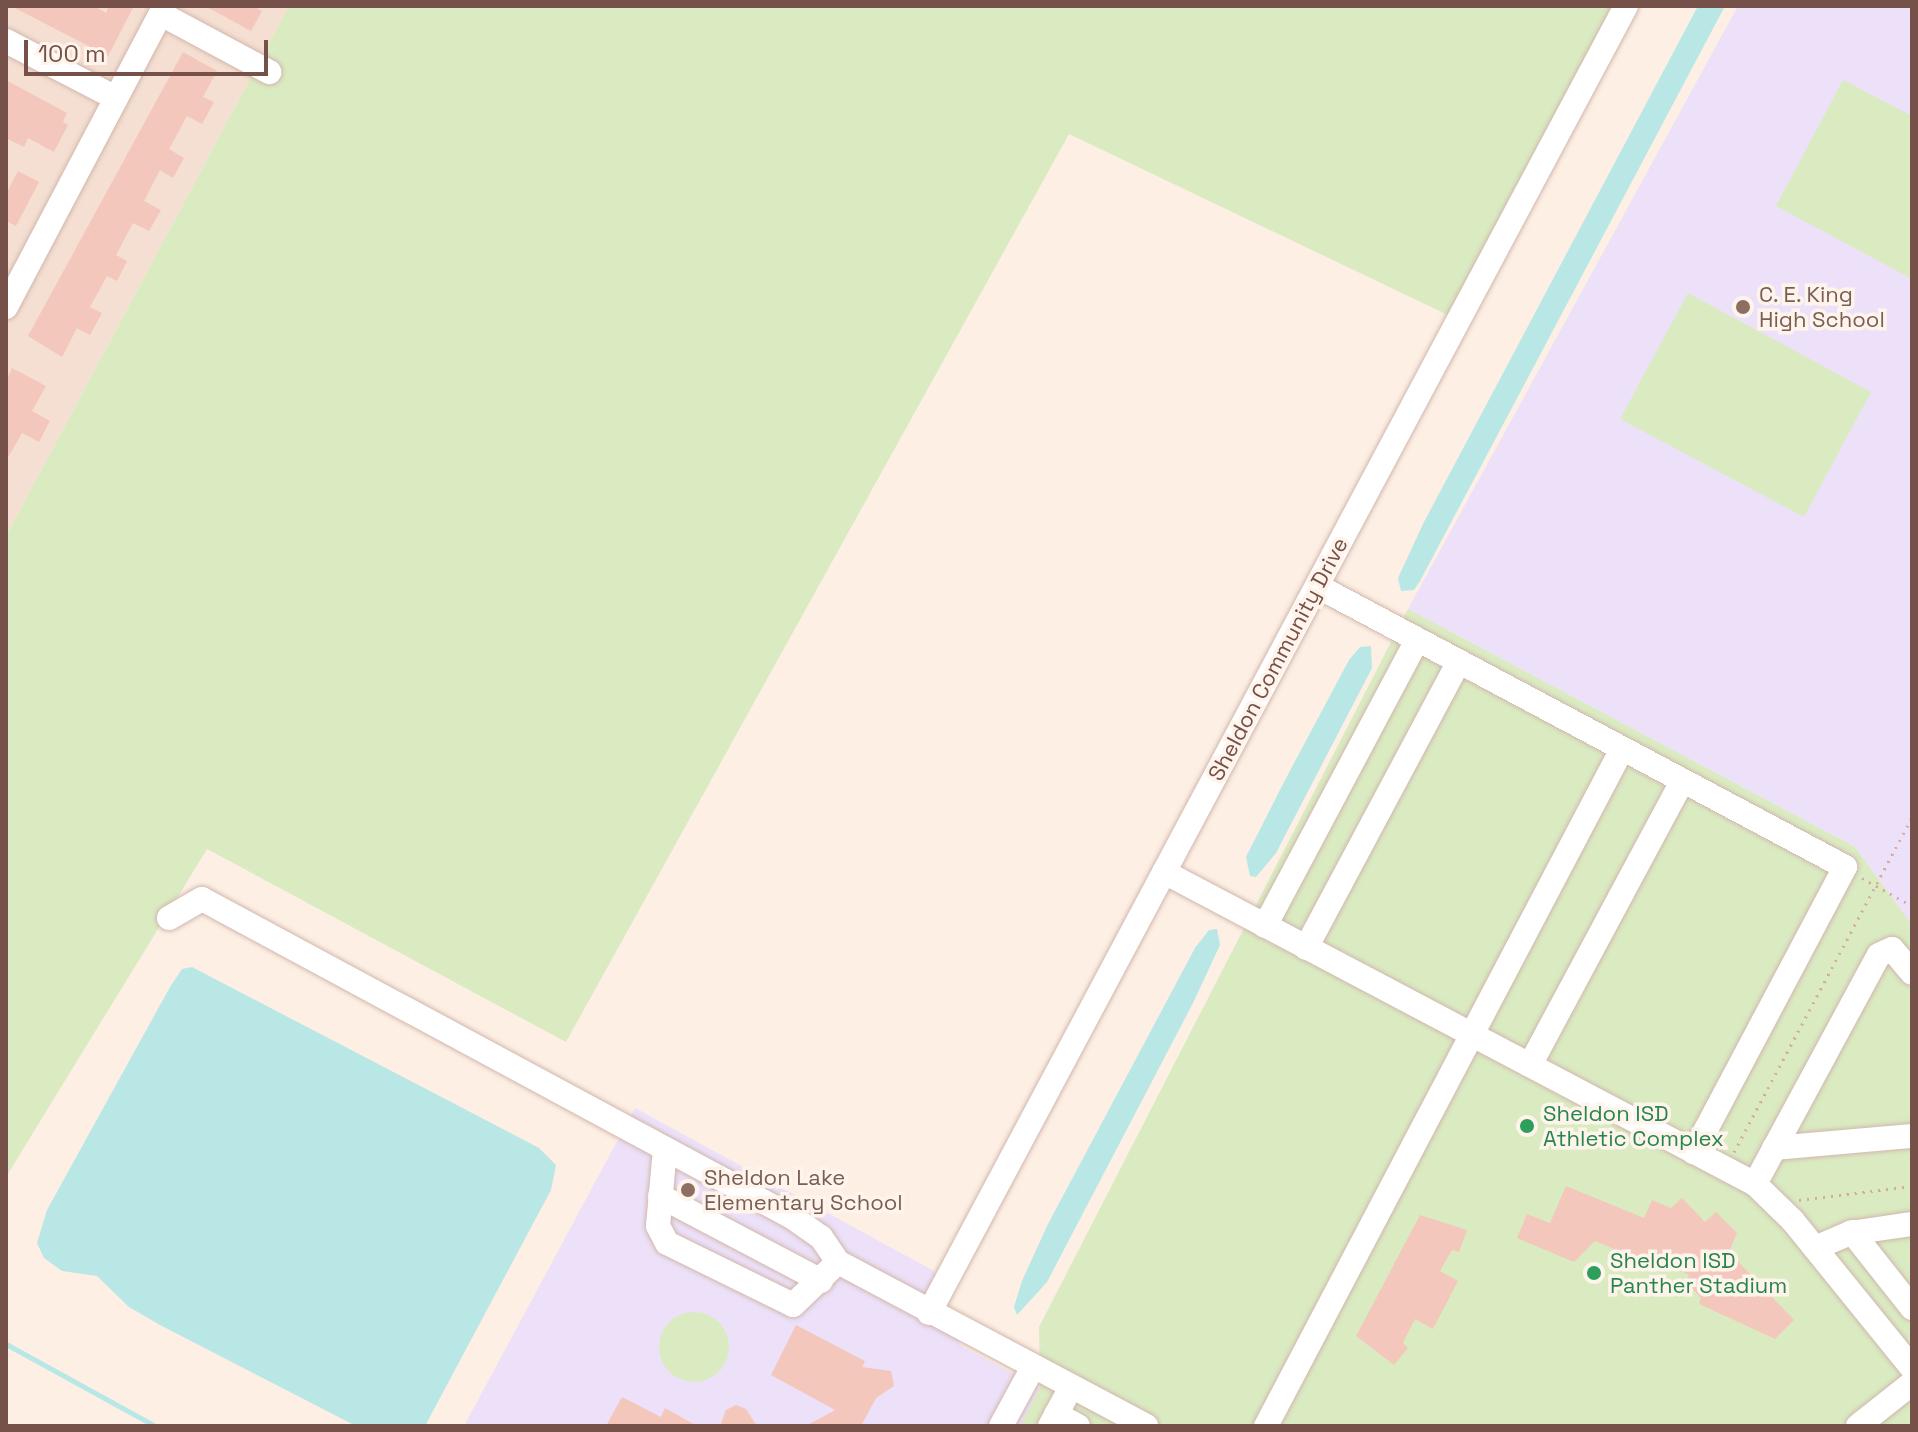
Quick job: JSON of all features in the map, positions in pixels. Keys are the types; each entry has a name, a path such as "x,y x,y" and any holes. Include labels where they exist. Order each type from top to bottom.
{"street":[{"name":"Sheldon Community Drive","path":"929,1313 1626,6"},
{"path":"6,307 14,273 116,98 163,10 269,72"},
{"path":"6,41 116,98"},
{"path":"1317,586 1845,867 1694,1152"},
{"path":"1265,926 1417,640"},
{"path":"1306,948 1459,662"},
{"path":"1266,1426 1622,749"},
{"path":"1530,1065 1682,781"},
{"path":"1164,872 1755,1184 1815,1248 1912,1368"},
{"path":"169,918 202,899 792,1217 821,1237 838,1262 1146,1426"},
{"path":"1755,1184 1879,955 1892,949 1912,973"},
{"path":"1774,1148 1912,1136"},
{"path":"665,1149 658,1226 667,1243 793,1305 838,1262"},
{"path":"660,1196 821,1281"},
{"path":"1815,1248 1852,1232 1912,1224"},
{"path":"1852,1232 1912,1308"},
{"path":"1001,1426 1033,1367"},
{"path":"1858,1426 1912,1383"},
{"path":"1061,1422 1071,1387"}],"path":[{"path":"1725,1168 1912,817"},
{"path":"1845,867 1912,906"},
{"path":"1775,1203 1912,1186"}],"shaded area":[{"path":"6,6 289,6 6,536"},
{"name":"C. E. King High School","path":"1738,6 1912,6 1912,925 1855,847 1408,609"},
{"name":"Sheldon Lake Elementary School","path":"635,1108 934,1271 961,1346 1040,1388 1020,1426 464,1426"}],"green space":[{"path":"289,6 1615,6 1452,317 1069,134 566,1042 207,849 6,1177 6,536"},
{"path":"1843,80 1912,116 1912,279 1776,206"},
{"path":"1688,293 1871,392 1804,517 1620,419"},
{"name":"Sheldon ISD Athletic Complex","path":"1408,609 1855,847 1912,925 1912,1426 1020,1426 1040,1388 1039,1327"},
{"path":"694,1312 719,1322 729,1347 719,1372 694,1382 669,1372 659,1347 669,1322"}],"water":[{"path":"1698,6 1725,6 1420,581 1414,590 1401,591 1398,578 1424,522"},
{"path":"1371,646 1372,668 1276,853 1256,877 1250,876 1246,857 1284,782 1349,660 1360,647"},
{"path":"1217,929 1220,945 1193,1003 1047,1282 1017,1315 1014,1307 1022,1281 1048,1224 1195,948 1209,930"},
{"path":"192,967 539,1148 556,1165 551,1190 425,1426 356,1426 160,1325 129,1307 97,1276 62,1271 44,1258 37,1243 47,1210 170,987 182,969"}],"building":[{"path":"11,6 94,6 106,13 109,6 134,6 108,56"},
{"path":"205,6 253,6 262,11 251,31"},
{"path":"183,52 217,71 203,97 214,102 202,124 187,116 169,149 184,158 173,178 160,170 144,201 161,210 149,231 133,223 116,255 127,261 117,281 107,276 90,307 102,313 90,335 77,328 62,357 28,336"},
{"path":"6,80 67,113 63,122 68,125 54,152 28,138 24,147 6,138"},
{"path":"18,171 39,182 16,226 6,221 6,194"},
{"path":"12,368 46,386 32,411 50,421 39,442 22,433 6,461 6,381"},
{"path":"1566,1186 1644,1218 1652,1200 1671,1208 1682,1198 1705,1222 1716,1212 1737,1233 1729,1252 1794,1320 1775,1339 1699,1304 1701,1298 1686,1282 1689,1275 1663,1263 1658,1267 1595,1241 1574,1262 1517,1238 1527,1214 1550,1223"},
{"path":"1420,1215 1467,1230 1459,1252 1452,1250 1440,1271 1458,1281 1433,1329 1415,1319 1403,1343 1408,1348 1394,1365 1356,1336"},
{"path":"796,1325 865,1361 862,1367 891,1371 894,1386 876,1398 861,1426 806,1426 835,1410 771,1375"},
{"path":"622,1397 661,1417 665,1408 697,1426 606,1426"},
{"path":"736,1405 746,1409 757,1426 720,1426 726,1410"}],"waterway":[{"path":"6,1344 155,1426"}],"place":[{"name":"C. E. King High School","path":"1743,307"},
{"name":"Sheldon ISD Athletic Complex","path":"1527,1126"},
{"name":"Sheldon Lake Elementary School","path":"688,1190"},
{"name":"Sheldon ISD Panther Stadium","path":"1594,1273"}]}
